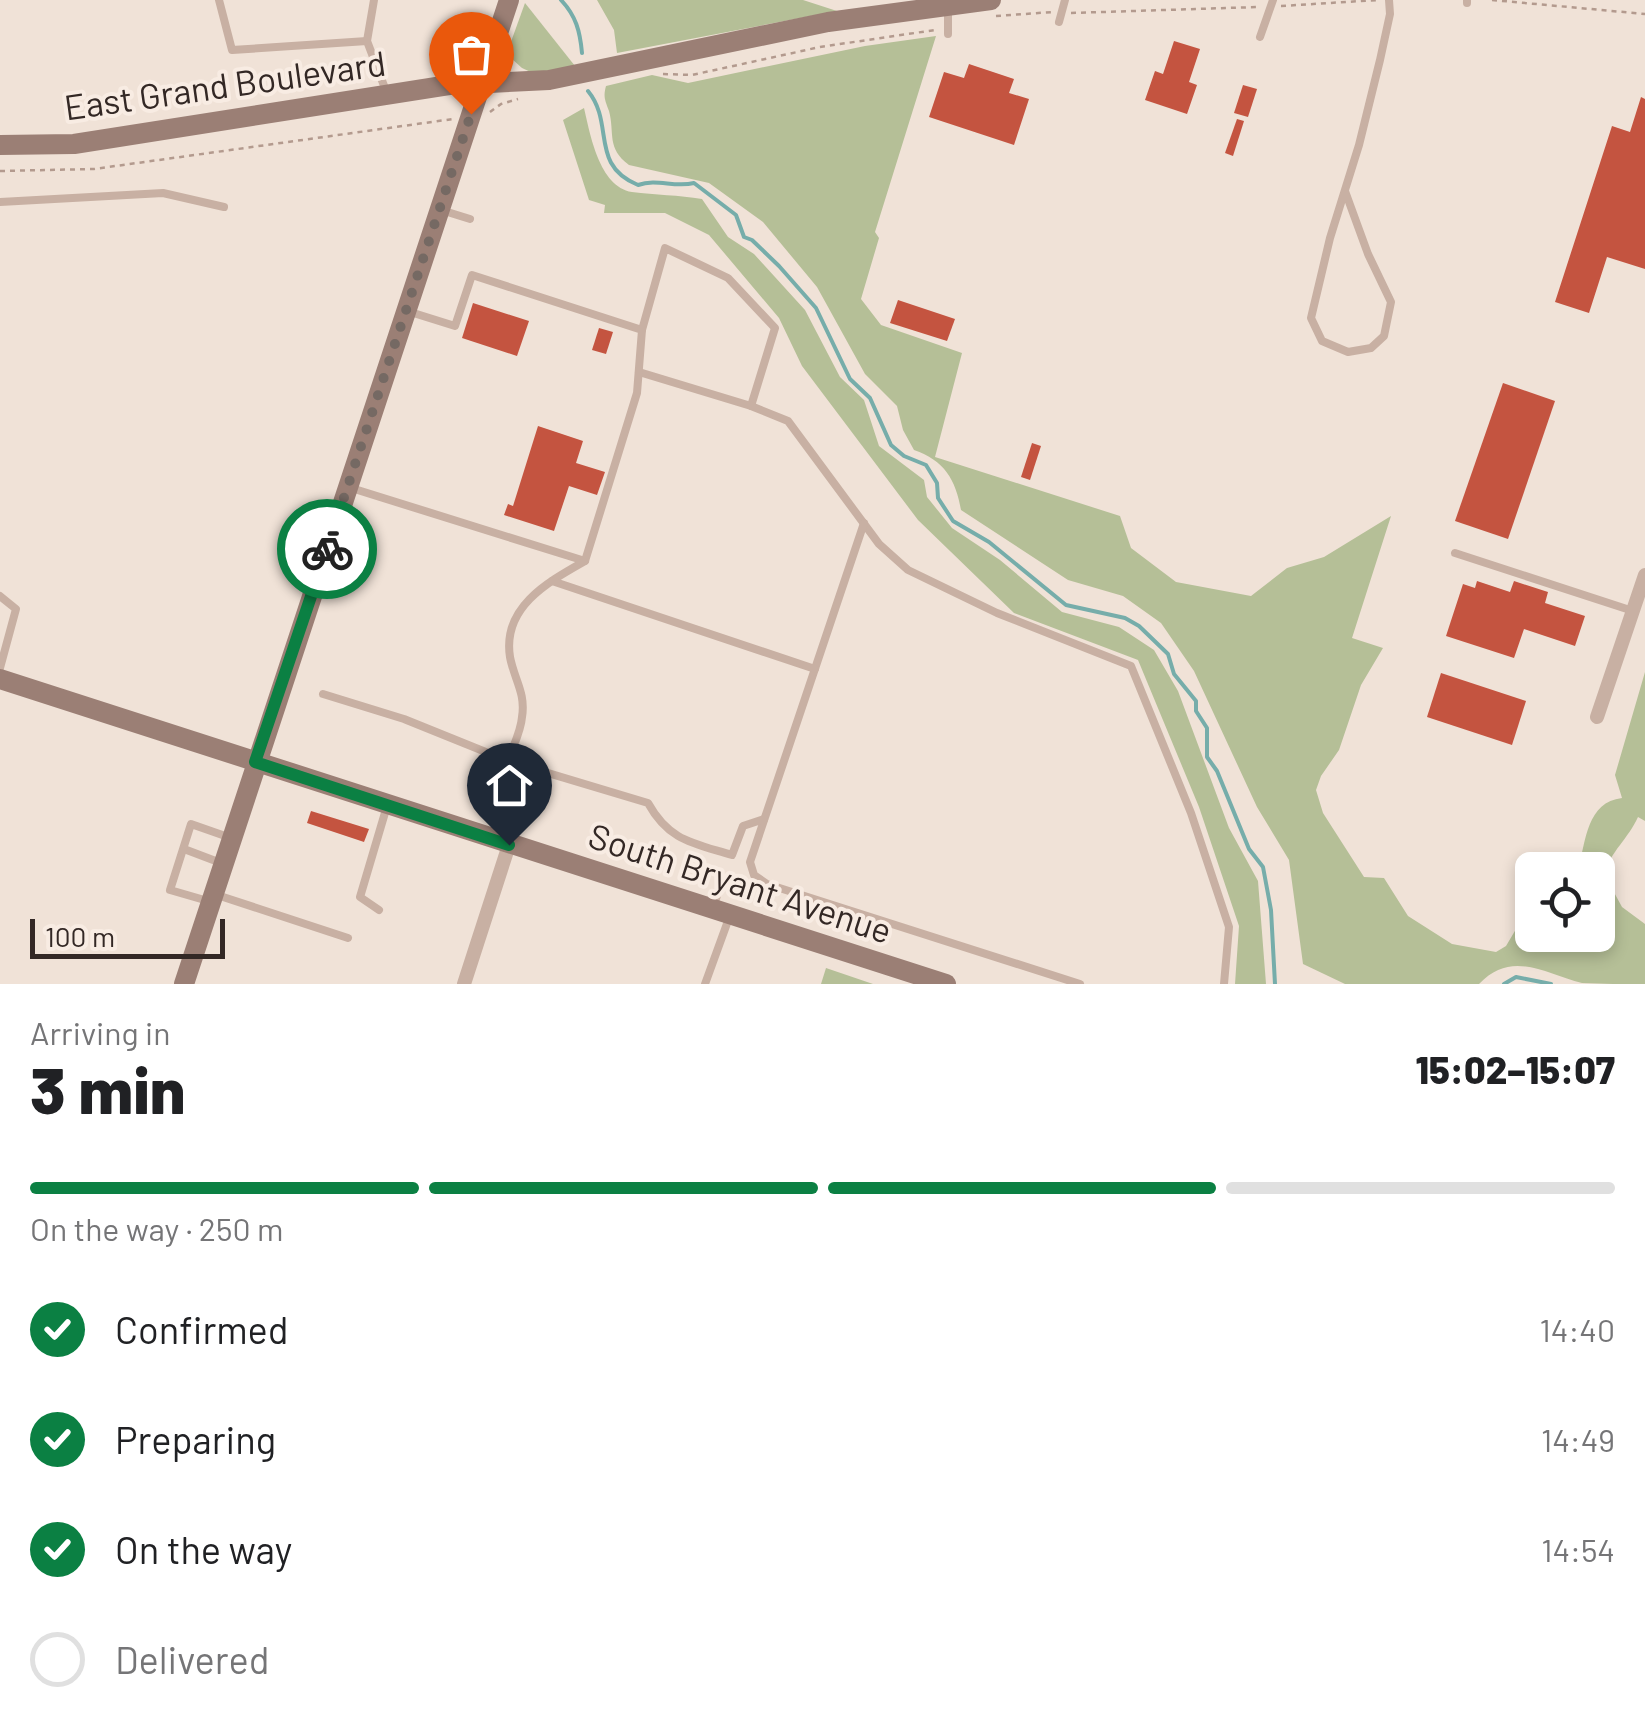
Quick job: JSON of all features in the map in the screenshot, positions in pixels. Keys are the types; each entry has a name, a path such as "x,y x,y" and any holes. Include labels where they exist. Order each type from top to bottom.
{"street":[{"path":"184,984 510,0"},
{"name":"East Grand Boulevard","path":"0,145 74,144 387,95 482,83 548,80 828,22 956,3 986,8"},
{"path":"1597,717 1645,575"},
{"name":"South Bryant Avenue","path":"0,678 946,984"},
{"path":"464,984 509,845"}],"lane":[{"path":"220,0 232,50 367,40"},
{"path":"374,0 367,40 387,95"},
{"path":"1060,18 1065,0"},
{"path":"1345,191 1391,302 1384,336 1372,348 1348,352 1322,340 1311,318 1380,60 1390,14 1389,0"},
{"path":"948,30 956,3"},
{"path":"1260,37 1272,3"},
{"path":"0,202 163,193 224,207"},
{"path":"441,210 470,219"},
{"path":"508,761 522,718 521,685 510,662 509,637 521,609 552,580 585,562 637,393 642,330 664,248 728,278 775,328 751,406"},
{"path":"407,311 455,326 472,275 642,330"},
{"path":"638,372 788,420 879,544 908,570 997,613 1131,666 1190,812 1228,928 1224,984"},
{"path":"348,487 585,562"},
{"path":"864,523 750,862 754,875 767,884 1080,984"},
{"path":"1455,553 1633,612"},
{"path":"552,580 815,668"},
{"path":"0,596 16,609 0,668"},
{"path":"323,694 404,718 508,761 648,803 659,823 674,836 732,854 744,826 764,819"},
{"path":"379,910 360,897 387,806"},
{"path":"231,838 191,824 170,890 348,938"},
{"path":"184,848 222,864"},
{"path":"705,984 721,912 722,880"}],"path":[{"path":"986,8 1060,18 1272,3 1379,0"},
{"path":"1492,0 1645,14"},
{"path":"655,72 692,76 820,48 948,30"},
{"path":"0,172 94,168 491,113 501,104 522,98"}],"green space":[{"path":"597,0 803,0 837,11 617,53 614,30"},
{"path":"525,3 575,66 537,75 512,59 508,50"},
{"path":"936,36 875,232 879,238 861,299 881,325 962,353 935,457 1120,516 1131,548 1176,582 1251,596 1287,568 1324,557 1391,516 1352,638 1383,648 1361,685 1339,750 1321,776 1316,790 1323,813 1364,877 1384,878 1408,916 1452,944 1496,952 1506,946 1515,931 1515,952 1615,952 1615,894 1622,907 1645,924 1645,984 1582,983 1516,966 1491,974 1479,984 1345,984 1303,964 1289,860 1257,807 1194,671 1161,623 1123,596 1068,580 961,510 947,472 933,459 914,450 903,430 897,406 865,374 817,287 763,222 709,183 629,165 614,146 606,86 652,75 688,83 865,46"},
{"path":"584,108 598,158 611,180 632,192 702,199 728,237 754,254 805,310 840,377 864,400 879,446 924,480 927,497 952,528 1000,560 1062,612 1119,627 1154,650 1178,691 1229,828 1258,881 1266,984 1235,984 1239,926 1199,807 1138,660 1014,613 918,520 802,366 779,318 709,235 665,213 604,213 605,205 589,200 563,120"},
{"path":"1645,672 1645,821 1638,817 1615,852 1582,852 1595,815 1610,801 1622,798 1615,775"},
{"path":"826,968 873,984 821,984"}],"building":[{"path":"1174,41 1200,49 1189,82 1197,85 1187,114 1145,100 1155,71 1163,74"},
{"path":"969,64 1014,79 1009,93 1029,99 1014,145 929,117 944,72 964,78"},
{"path":"1243,85 1257,89 1248,117 1234,113"},
{"path":"1641,97 1645,99 1645,269 1607,257 1589,313 1555,302 1612,126 1630,132"},
{"path":"1237,119 1244,121 1233,156 1225,153"},
{"path":"898,300 955,319 947,341 890,323"},
{"path":"473,303 529,321 517,356 462,338"},
{"path":"599,328 613,332 606,354 592,350"},
{"path":"1503,383 1555,401 1508,539 1455,521"},
{"path":"538,426 583,441 576,463 605,472 597,495 569,486 554,531 504,515 508,504 513,506"},
{"path":"1032,443 1041,446 1030,480 1021,477"},
{"path":"1477,581 1510,592 1514,581 1548,592 1545,603 1585,616 1575,646 1524,629 1514,658 1446,636 1463,584 1475,588"},
{"path":"1441,673 1526,701 1512,745 1427,717"},
{"path":"311,811 369,829 364,842 307,823"}],"waterway":[{"path":"561,0 576,24 582,53"},
{"path":"588,91 596,104 608,155 623,177 638,185 694,183 736,215 744,237 779,266 816,308 850,379 870,398 891,445 904,456 926,465 937,483 938,498 953,521 989,542 1066,605 1125,618 1168,654 1174,674 1196,701 1196,711 1207,728 1207,757 1217,771 1249,849 1263,867 1271,910 1275,984"},
{"path":"1504,984 1516,977 1551,984"}],"way so far":[{"path":"327,549 471,114"}],"route":[{"path":"327,549 255,762 509,845"}]}
